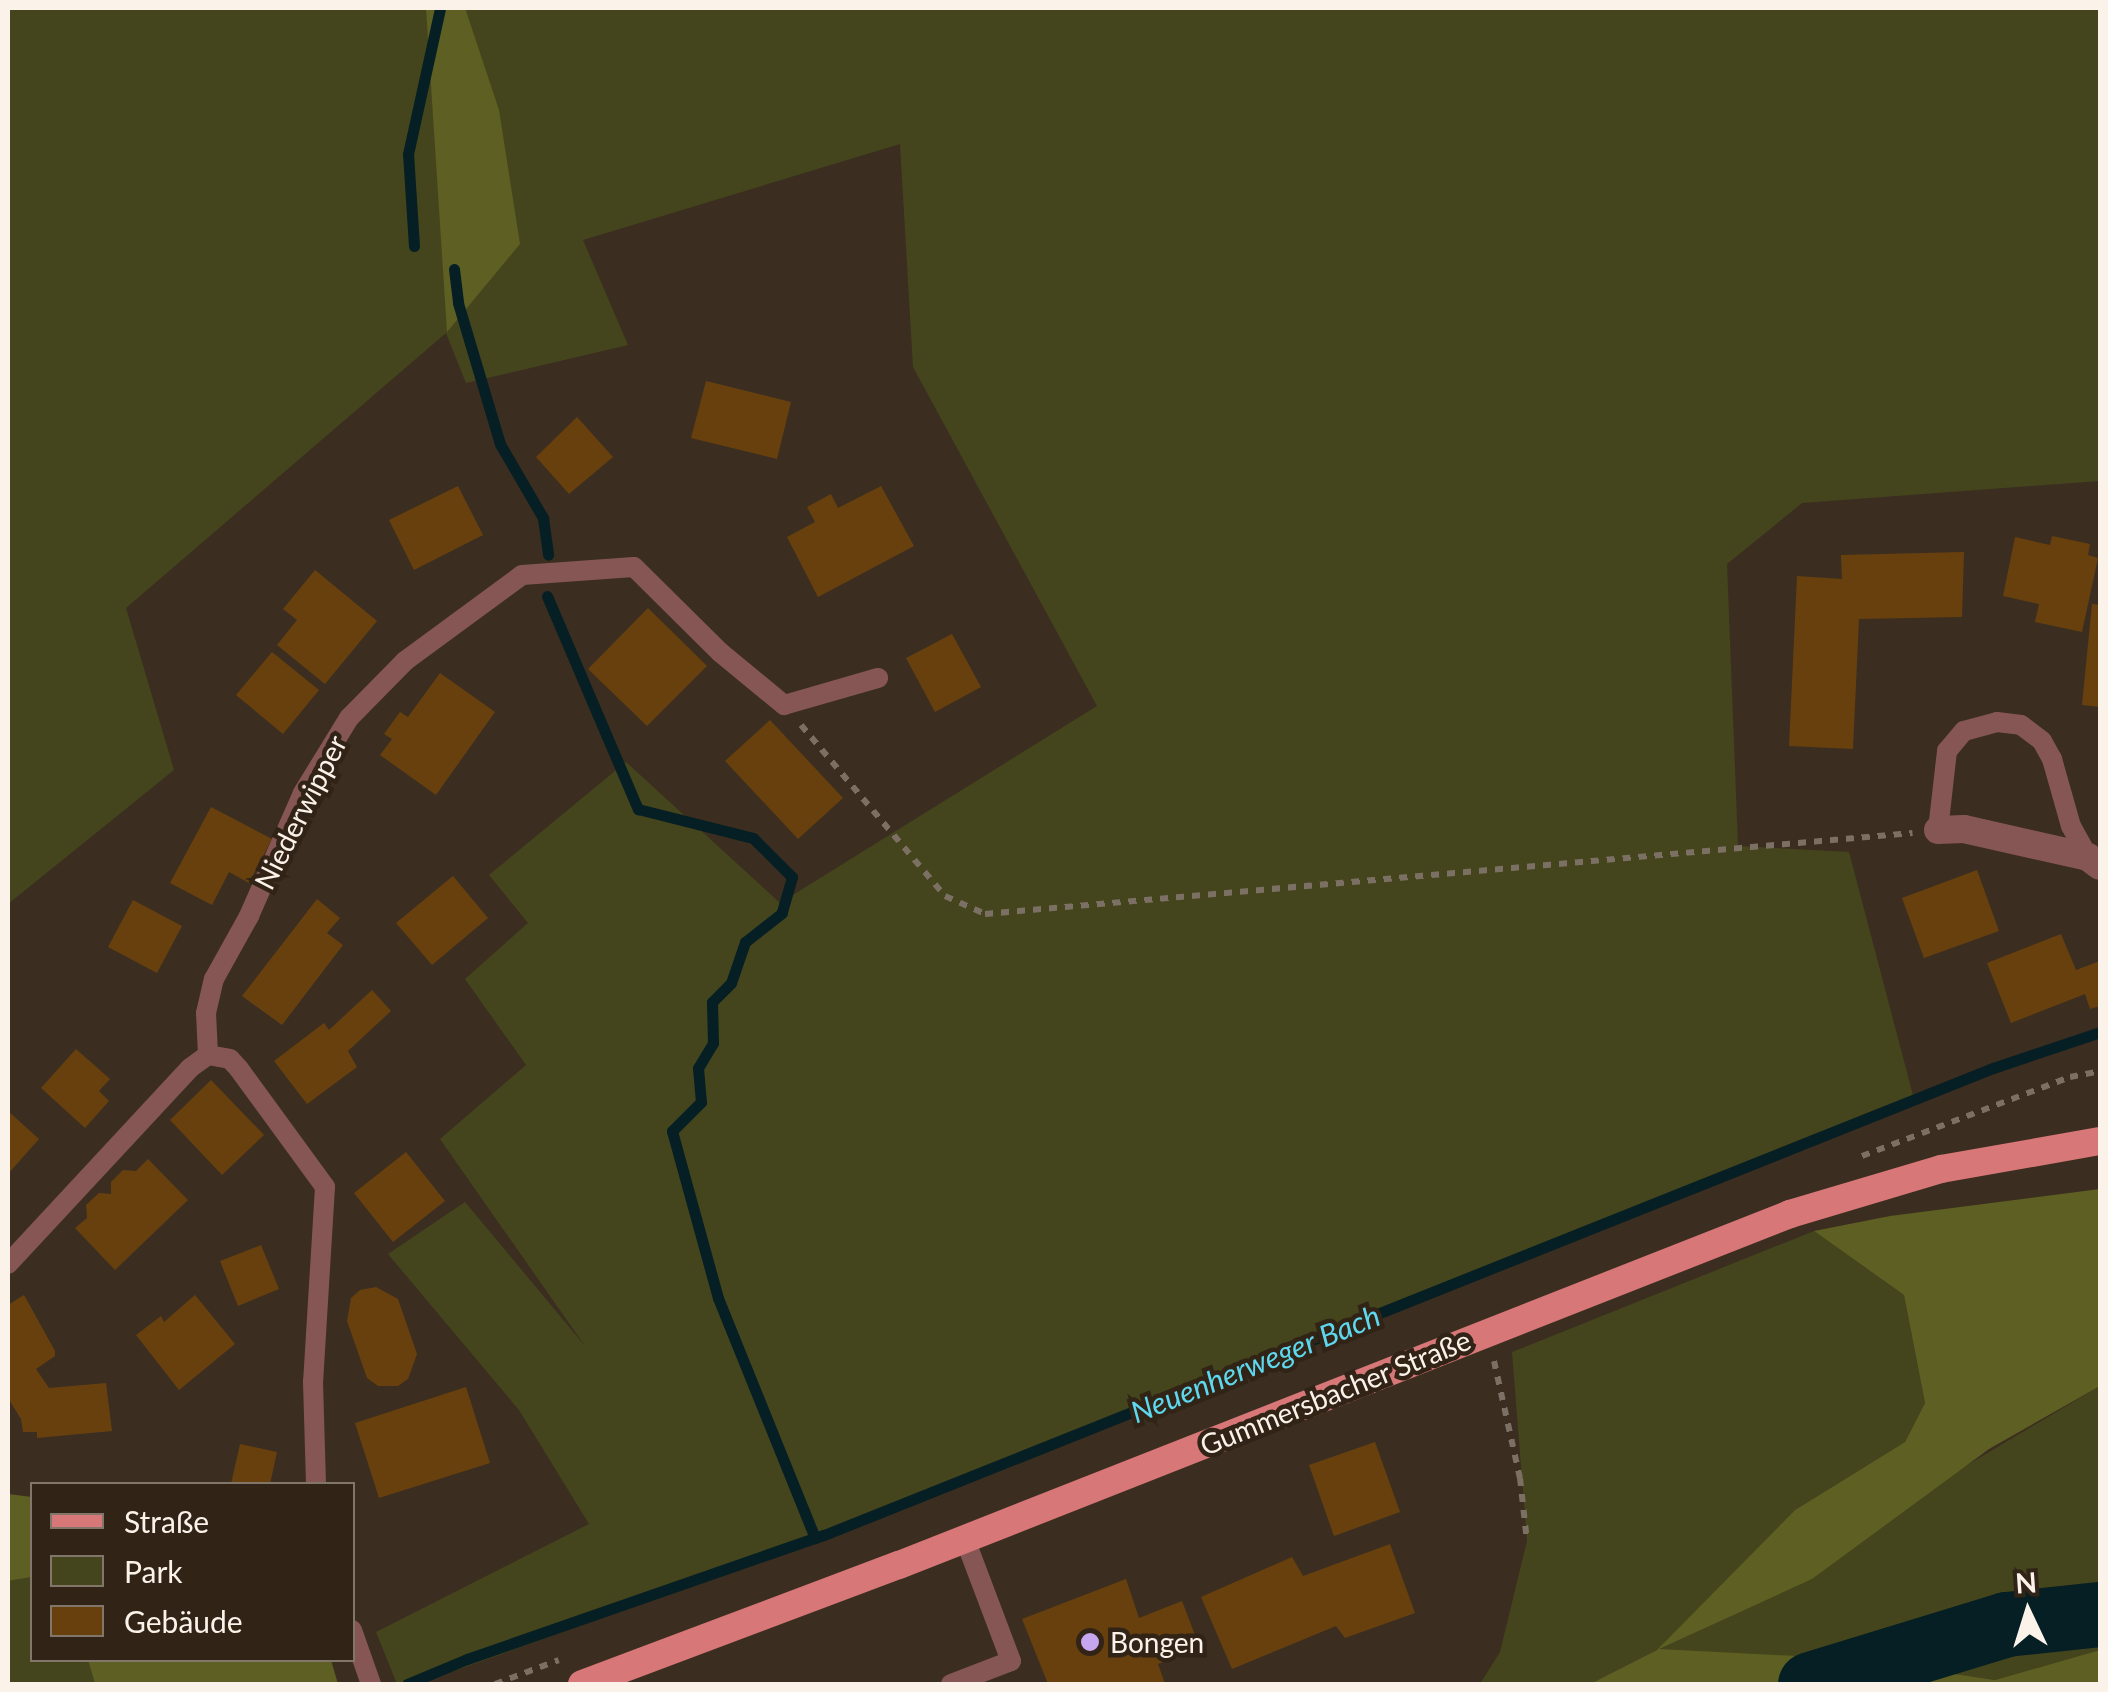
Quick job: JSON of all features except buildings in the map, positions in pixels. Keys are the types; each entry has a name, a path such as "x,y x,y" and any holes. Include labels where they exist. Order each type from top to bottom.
{"main road":[{"name":"Gummersbacher Straße","path":"582,1684 965,1539 1790,1214 1940,1169 2100,1141"}],"street":[{"path":"1938,830 1964,829 2094,862"}],"lane":[{"name":"Niederwipper","path":"208,1055 206,1013 214,979 249,916 303,794 349,718 405,661 522,575 634,567 721,654 784,705"},
{"path":"784,705 878,678"},
{"path":"1938,830 1947,751 1964,732 1997,722 2022,725 2042,741 2052,759 2072,826 2094,862"},
{"path":"8,1264 190,1068 208,1055 230,1060 325,1187 314,1382 316,1482"},
{"path":"951,1684 1011,1660 965,1539"},
{"path":"355,1639 369,1679"}],"path":[{"path":"784,705 944,896 985,914 1938,830"},
{"path":"1487,1332 1520,1478 1527,1542"}],"green space":[{"path":"8,8 2100,8 2100,481 1802,503 1727,564 1738,846 1849,852 1915,1103 827,1537 418,1684 397,1684 376,1632 589,1524 519,1410 388,1254 465,1202 585,1346 440,1139 526,1065 465,979 528,923 489,875 626,762 780,903 1097,706 913,367 900,144 583,240 628,345 466,383 446,333 126,608 174,770 8,904"},
{"path":"1814,1231 1904,1295 1925,1403 1905,1442 1795,1510 1660,1648 2100,1386 2100,1650 1995,1680 1855,1659 1657,1650 1590,1684 1480,1684 1500,1652 1527,1541 1512,1352"},
{"path":"30,1577 30,1662 89,1662 95,1684 8,1684 8,1581"}],"shaded area":[{"path":"426,8 465,8 499,110 520,244 447,332"},
{"path":"2100,1189 2100,1386 1989,1449 1812,1579 1659,1649 1855,1659 1995,1680 2100,1650 2100,1684 1590,1684 1657,1650 1795,1510 1905,1442 1925,1403 1904,1295 1814,1231 1890,1216"},
{"path":"8,1494 30,1497 30,1577 8,1581"},
{"path":"89,1662 332,1662 338,1684 95,1684"}],"waterway":[{"path":"414,246 408,154 440,8"},
{"path":"454,269 458,303 500,444 543,518 548,555"},
{"path":"547,596 638,809 753,838 792,877 782,913 745,942 731,983 712,1002 713,1043 698,1068 701,1102 672,1131 718,1298 815,1538"},
{"name":"Neuenherweger Bach","path":"407,1684 467,1659 824,1535 1993,1068 2100,1032"},
{"path":"1810,1684 2006,1624 2100,1614"}],"place":[{"name":"Bongen","path":"1090,1642"}]}
